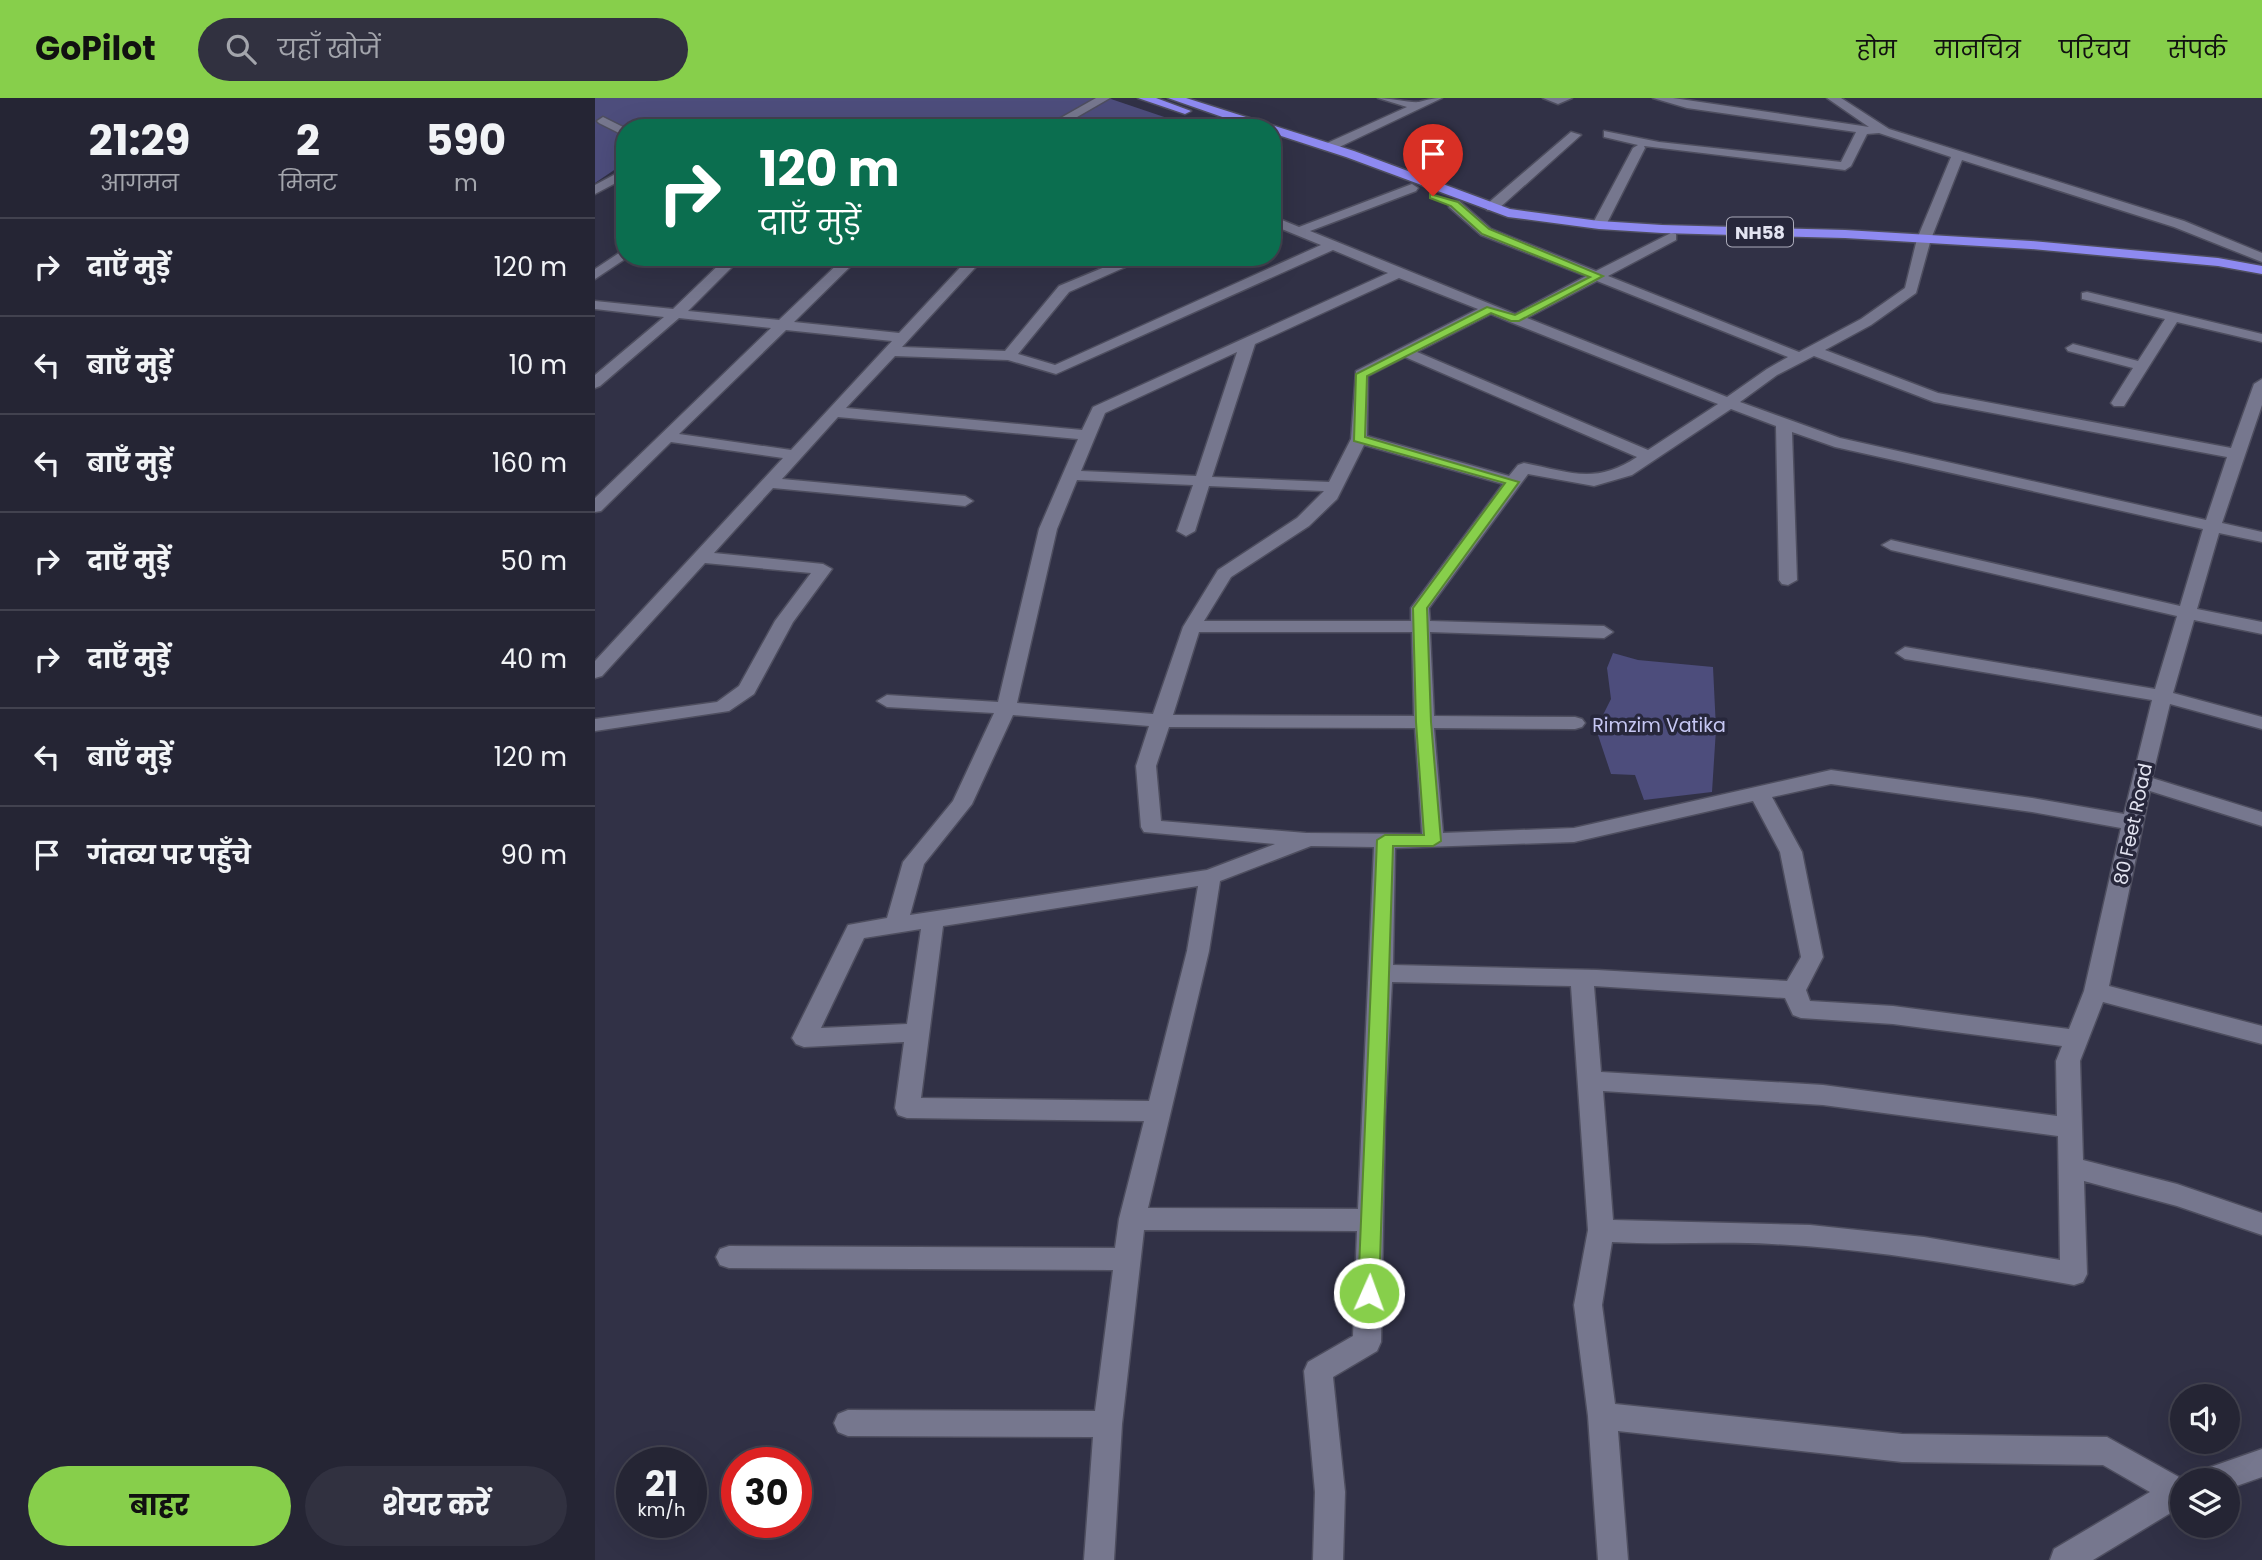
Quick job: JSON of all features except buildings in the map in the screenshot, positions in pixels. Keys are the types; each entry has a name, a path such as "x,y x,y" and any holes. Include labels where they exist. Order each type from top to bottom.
{"highway":[{"path":"1144,98 1198,119"},
{"path":"1174,98 1226,119"},
{"name":"NH58","path":"1281,132 1509,213 1599,225 1923,243 2217,270 2262,278"},
{"name":"NH58","path":"1281,142 1338,159 1499,220 1596,233 2031,245 2218,262 2262,270"}],"street":[{"path":"1066,119 1104,98"},
{"path":"1384,98 1418,106"},
{"path":"1329,148 1436,98"},
{"path":"1549,98 1558,101 1566,98"},
{"path":"1659,98 1687,106 1885,132 2179,224 2262,258"},
{"path":"1833,98 1885,132"},
{"path":"603,121 616,128"},
{"path":"1608,134 1659,146 1845,166 1863,129"},
{"path":"1492,207 1575,135"},
{"path":"1599,225 1639,148"},
{"path":"1433,841 1424,722 1420,608 1513,482 1524,468 1594,481 1626,472 1772,372 1865,322 1911,290 1923,243 1958,155"},
{"path":"595,190 616,178"},
{"path":"1299,231 1412,188"},
{"path":"1454,204 1486,232 1807,354 1934,397 2236,454"},
{"path":"1281,224 1515,319 1835,442 2262,537"},
{"path":"1515,319 1671,237"},
{"path":"891,351 1009,356 1056,370 1333,245"},
{"path":"595,252 616,254"},
{"path":"595,275 616,259"},
{"path":"595,383 601,371 678,312 726,266"},
{"path":"595,507 844,266"},
{"path":"595,672 970,266"},
{"path":"1009,356 1064,289 1119,266"},
{"path":"896,925 914,862 962,804 1006,708 1048,529 1085,435 1098,410 1399,273"},
{"path":"2087,296 2262,338"},
{"path":"595,305 903,338"},
{"path":"1490,309 1361,374 1359,439 1331,495 1303,522 1224,574 1192,627 1146,766 1151,827 1309,839 1433,841 1574,835 1831,778 2032,804 2133,823"},
{"path":"2119,403 2173,317"},
{"path":"1186,531 1248,342"},
{"path":"2073,348 2142,366"},
{"path":"1405,352 1650,457"},
{"name":"80 Feet Road","path":"1601,1230 1657,1234 1770,1233 1883,1242 2074,1274 2068,1061 2096,991 2163,696 2213,526 2262,384"},
{"path":"834,412 1085,435"},
{"path":"1784,424 1788,580"},
{"path":"667,438 795,455"},
{"path":"1359,439 1513,482"},
{"path":"1070,475 1335,487"},
{"path":"769,483 965,501"},
{"path":"1891,545 2262,628"},
{"path":"702,556 831,566"},
{"path":"595,725 722,707 747,690 784,621 823,569 702,556"},
{"path":"1192,627 1421,626 1604,632"},
{"path":"1905,653 2163,696 2262,723"},
{"path":"887,701 1160,721 1575,723"},
{"path":"2142,782 2262,819"},
{"path":"1759,793 1791,852 1812,957 1794,990 1801,1009 1893,1015 2077,1039"},
{"path":"918,1032 804,1038 856,930 1210,877 1309,839"},
{"path":"1328,1560 1329,1492 1318,1371 1367,1342 1385,840"},
{"path":"1099,1560 1108,1424 1132,1220 1198,951 1210,877"},
{"path":"933,920 907,1108 1157,1111"},
{"path":"1381,973 1582,978 1794,990"},
{"path":"1582,978 1601,1230 1588,1305 1602,1416 1613,1560"},
{"path":"2096,991 2262,1035"},
{"path":"1590,1081 1823,1095 2070,1128"},
{"path":"2071,1167 2177,1195 2262,1224"},
{"path":"1132,1220 1370,1220"},
{"path":"729,1257 1129,1259"},
{"path":"1602,1416 1902,1448 2107,1451 2170,1486"},
{"path":"848,1423 1108,1424"},
{"path":"2240,1470 2262,1463"},
{"path":"2065,1560 2170,1496"}],"green space":[{"path":"595,98 1108,98 1170,119 616,119 616,169 595,183"},
{"name":"Rimzim Vatika","path":"1613,653 1638,660 1713,667 1716,729 1712,792 1644,800 1635,775 1611,774 1596,729 1611,699 1607,668"}],"route":[{"path":"1369,1293 1373,1116 1385,840 1433,841 1424,722 1420,608 1513,482 1359,439 1361,374 1490,309 1515,319 1598,276 1486,232 1454,204 1433,196"}]}
